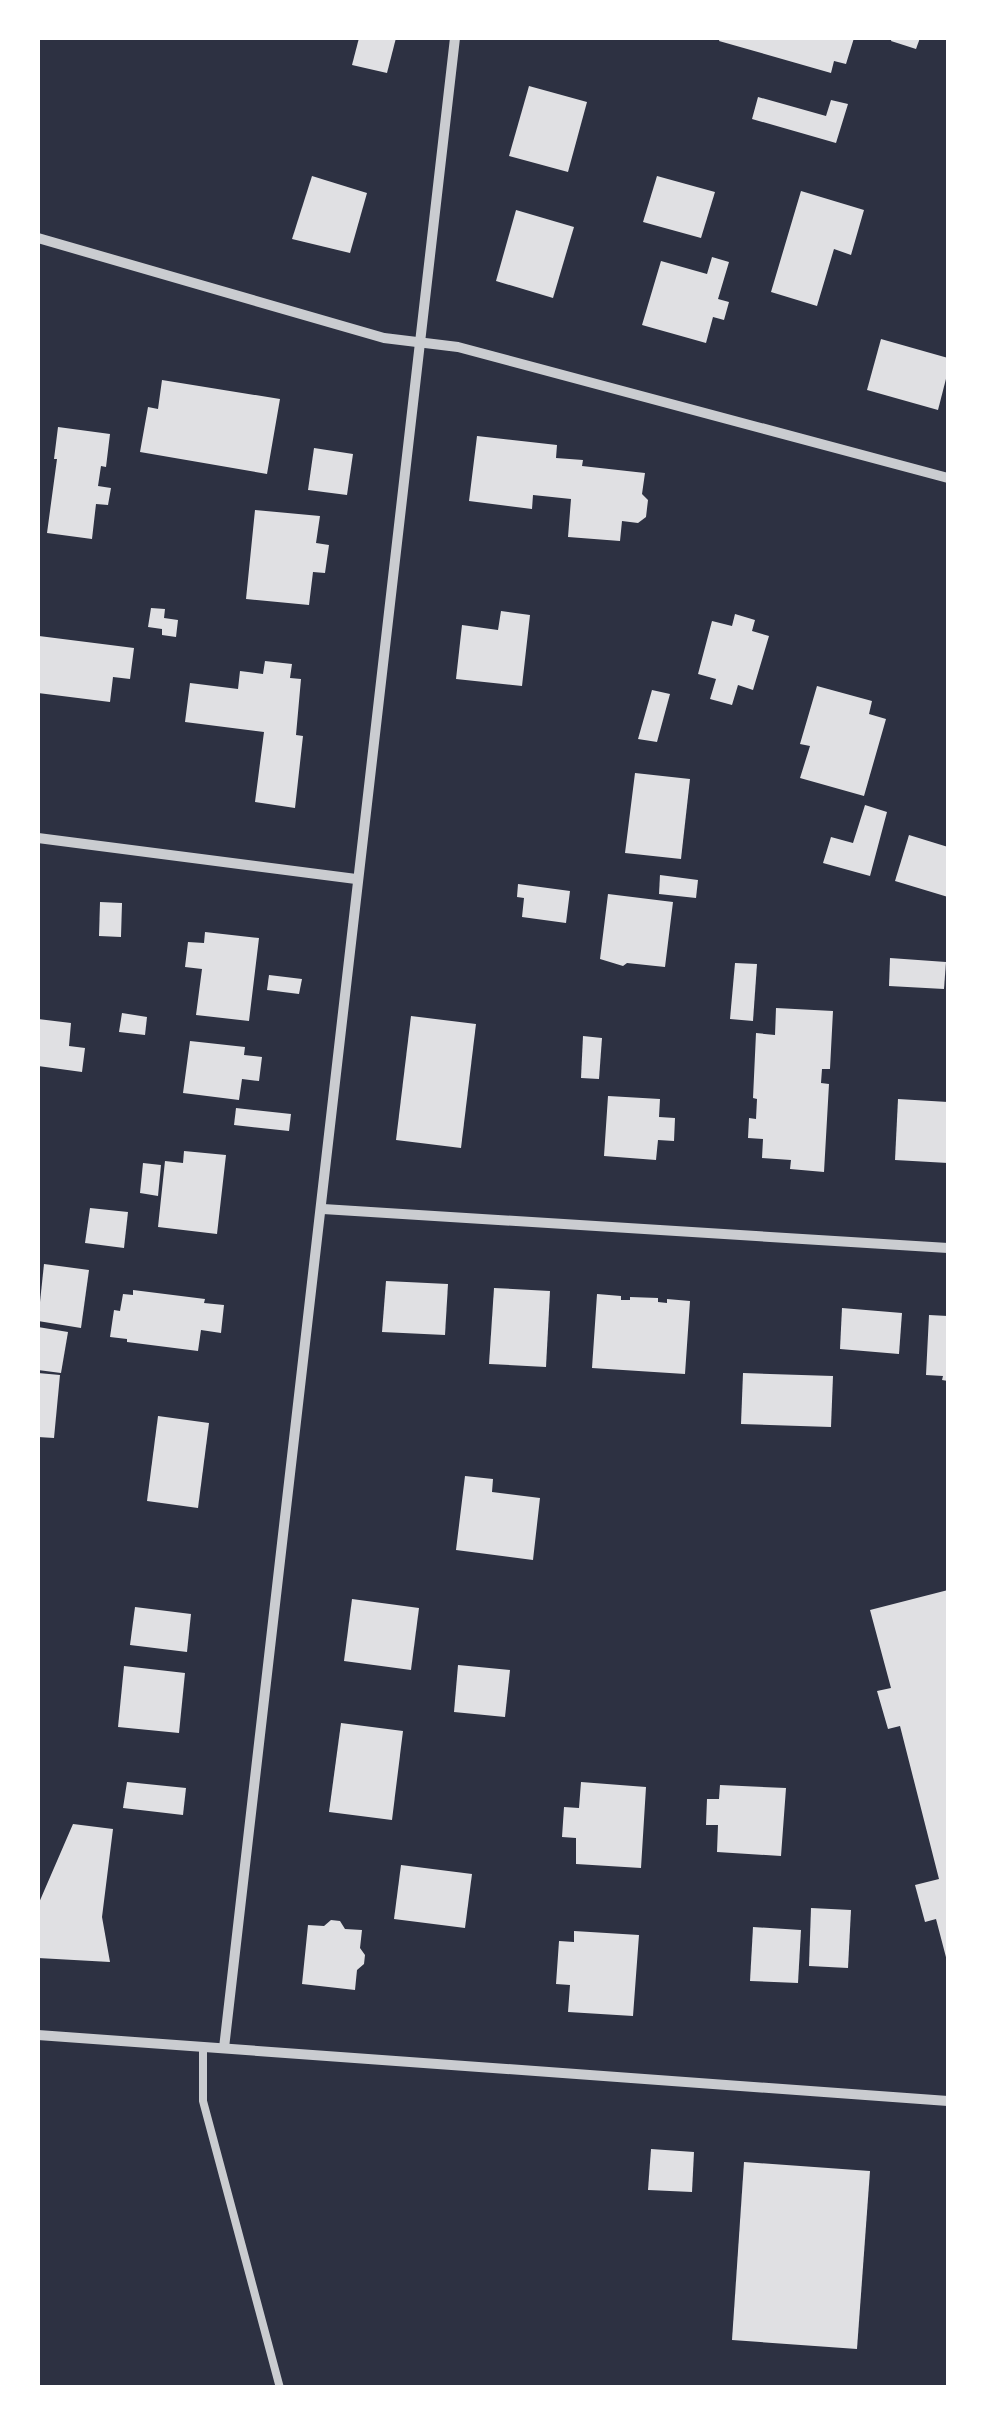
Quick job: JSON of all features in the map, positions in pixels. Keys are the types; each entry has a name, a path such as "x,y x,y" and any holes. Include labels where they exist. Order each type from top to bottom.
{"street":[{"path":"224,2048 455,38"},
{"path":"38,238 384,338 458,347 948,478"},
{"path":"38,838 356,879"},
{"path":"323,1209 948,1248"},
{"path":"38,2035 948,2101"}],"lane":[{"path":"203,2047 203,2102 280,2388"}],"building":[{"path":"359,38 396,38 387,73 352,65"},
{"path":"854,38 846,64 834,61 831,73 719,41"},
{"path":"920,38 916,49 891,41"},
{"path":"529,86 587,102 568,172 509,156"},
{"path":"758,97 826,116 831,100 848,104 836,143 752,119"},
{"path":"312,176 367,193 350,253 292,239"},
{"path":"657,176 715,192 701,238 643,222"},
{"path":"801,191 864,210 851,255 834,249 817,306 771,292"},
{"path":"516,210 574,227 553,298 496,281"},
{"path":"712,257 729,262 718,299 729,302 724,320 713,317 706,343 642,325 661,261 707,274"},
{"path":"881,339 948,358 938,410 867,390"},
{"path":"162,380 280,399 267,474 140,452 148,407 158,409"},
{"path":"58,427 110,434 106,467 101,466 98,486 111,488 108,505 96,504 92,539 47,533"},
{"path":"477,436 557,445 556,458 583,460 582,466 645,473 642,494 648,500 646,517 638,523 622,521 620,541 568,537 571,499 533,495 532,509 469,501"},
{"path":"314,448 353,454 347,495 308,490"},
{"path":"255,510 320,516 316,543 329,545 325,573 313,572 309,605 246,599"},
{"path":"151,608 165,609 164,618 178,620 176,637 148,627"},
{"path":"501,611 530,615 522,686 456,679 462,625 498,630"},
{"path":"735,614 755,620 752,631 769,636 753,690 738,685 732,705 710,699 716,679 698,674 712,621 732,626"},
{"path":"39,636 134,648 130,679 113,677 110,702 38,693"},
{"path":"265,661 292,664 290,678 301,679 296,735 303,736 295,808 255,802 264,732 185,722 190,683 238,689 240,671 263,674"},
{"path":"817,686 872,701 869,714 886,719 864,796 800,778 810,746 800,744"},
{"path":"652,690 670,694 657,742 638,739"},
{"path":"635,773 690,779 681,859 625,853"},
{"path":"865,805 887,812 870,876 823,863 831,837 853,843"},
{"path":"909,835 948,847 948,897 895,881"},
{"path":"660,875 698,880 696,898 659,894"},
{"path":"518,884 570,891 566,923 522,917 524,898 517,897"},
{"path":"608,894 673,902 665,967 627,963 623,966 600,959"},
{"path":"100,902 122,903 121,937 99,936"},
{"path":"205,932 259,938 249,1021 196,1015 202,969 185,967 188,942 204,943"},
{"path":"890,958 946,962 944,989 889,986"},
{"path":"735,963 757,964 753,1021 730,1019"},
{"path":"269,975 302,979 299,994 267,990"},
{"path":"776,1008 833,1011 830,1069 822,1069 821,1083 829,1084 824,1172 790,1169 791,1160 762,1158 763,1139 748,1138 749,1118 756,1119 756,1033 775,1035"},
{"path":"122,1013 147,1017 145,1035 119,1032"},
{"path":"411,1016 476,1024 461,1148 396,1140"},
{"path":"38,1019 71,1023 69,1046 85,1048 82,1072 38,1066"},
{"path":"583,1036 602,1038 599,1079 581,1078"},
{"path":"190,1041 245,1047 244,1055 262,1057 259,1081 242,1079 239,1100 183,1093"},
{"path":"608,1096 660,1099 659,1117 675,1118 674,1141 658,1140 656,1160 604,1156"},
{"path":"898,1099 948,1102 948,1163 895,1160"},
{"path":"236,1108 291,1114 289,1131 234,1125"},
{"path":"184,1151 226,1155 217,1234 158,1227 165,1161 183,1163"},
{"path":"143,1163 161,1165 158,1196 140,1193"},
{"path":"90,1208 128,1212 124,1248 85,1243"},
{"path":"44,1264 89,1270 81,1328 38,1321"},
{"path":"386,1281 448,1284 445,1335 382,1332"},
{"path":"494,1288 550,1291 546,1367 489,1364"},
{"path":"133,1290 224,1305 221,1333 201,1330 198,1351 110,1337 114,1310 120,1311 123,1294 133,1295"},
{"path":"597,1294 621,1296 621,1300 630,1297 658,1298 658,1302 667,1303 667,1299 690,1301 685,1374 592,1368"},
{"path":"842,1308 902,1313 899,1354 840,1349"},
{"path":"929,1315 948,1316 948,1381 942,1380 943,1376 926,1375"},
{"path":"38,1327 68,1332 61,1373 38,1370"},
{"path":"38,1373 60,1375 54,1438 38,1437"},
{"path":"743,1373 833,1376 831,1427 741,1424"},
{"path":"158,1416 209,1423 198,1508 147,1501"},
{"path":"465,1476 493,1479 492,1492 540,1498 533,1560 456,1550"},
{"path":"948,1590 947,1961 936,1919 925,1922 915,1885 939,1879 900,1726 888,1729 877,1691 891,1688 870,1610"},
{"path":"352,1599 419,1608 411,1670 344,1661"},
{"path":"135,1607 191,1614 187,1652 130,1645"},
{"path":"458,1665 510,1670 505,1717 454,1712"},
{"path":"124,1666 185,1673 179,1733 118,1727"},
{"path":"341,1723 403,1731 392,1820 329,1812"},
{"path":"127,1782 186,1788 183,1815 123,1808"},
{"path":"581,1782 646,1787 641,1868 576,1864 576,1838 562,1837 564,1807 579,1808"},
{"path":"720,1785 786,1788 781,1856 717,1852 718,1825 706,1825 707,1799 719,1799"},
{"path":"73,1824 113,1829 102,1917 110,1962 38,1958 38,1905"},
{"path":"401,1865 472,1874 465,1928 394,1919"},
{"path":"811,1908 851,1910 848,1968 809,1966"},
{"path":"331,1920 340,1921 345,1929 362,1930 360,1948 365,1955 364,1964 357,1970 355,1990 302,1984 308,1925 324,1926"},
{"path":"753,1927 801,1930 798,1983 750,1981"},
{"path":"574,1931 639,1935 633,2016 568,2012 570,1985 556,1984 559,1941 574,1942"},
{"path":"651,2149 694,2152 692,2192 648,2190"},
{"path":"744,2162 870,2171 857,2349 732,2340"}]}
